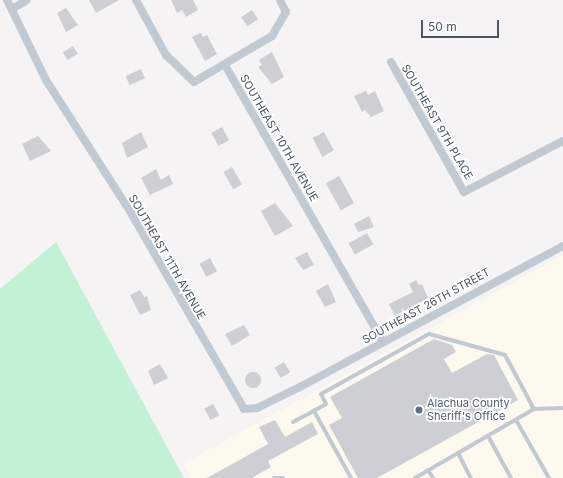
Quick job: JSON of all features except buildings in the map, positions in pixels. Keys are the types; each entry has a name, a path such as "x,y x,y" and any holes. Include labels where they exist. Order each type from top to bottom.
{"street":[{"name":"SOUTHEAST 11TH AVENUE","path":"7,0 46,80 131,213 244,408 257,408 300,387"},
{"path":"12,10 27,0"},
{"path":"136,0 166,55 194,82 272,36 286,12 280,0"},
{"name":"SOUTHEAST 9TH PLACE","path":"391,62 464,192 563,141"},
{"name":"SOUTHEAST 10TH AVENUE","path":"225,65 383,342"},
{"name":"SOUTHEAST 26TH STREET","path":"300,387 563,246"}],"lane":[{"path":"293,422 326,404 321,394 429,334 505,355 534,409"},
{"path":"415,478 534,409 563,408"},
{"path":"314,411 351,478"},
{"path":"516,420 549,478"},
{"path":"488,436 510,478"},
{"path":"458,454 471,478"},
{"path":"428,470 433,478"},
{"path":"274,478 282,478"}],"shaded area":[{"path":"563,255 563,478 190,478 183,464"}],"green space":[{"path":"56,242 184,478 0,478 0,289"}],"place":[{"name":"Alachua County Sheriff's Office","path":"419,410"}]}
